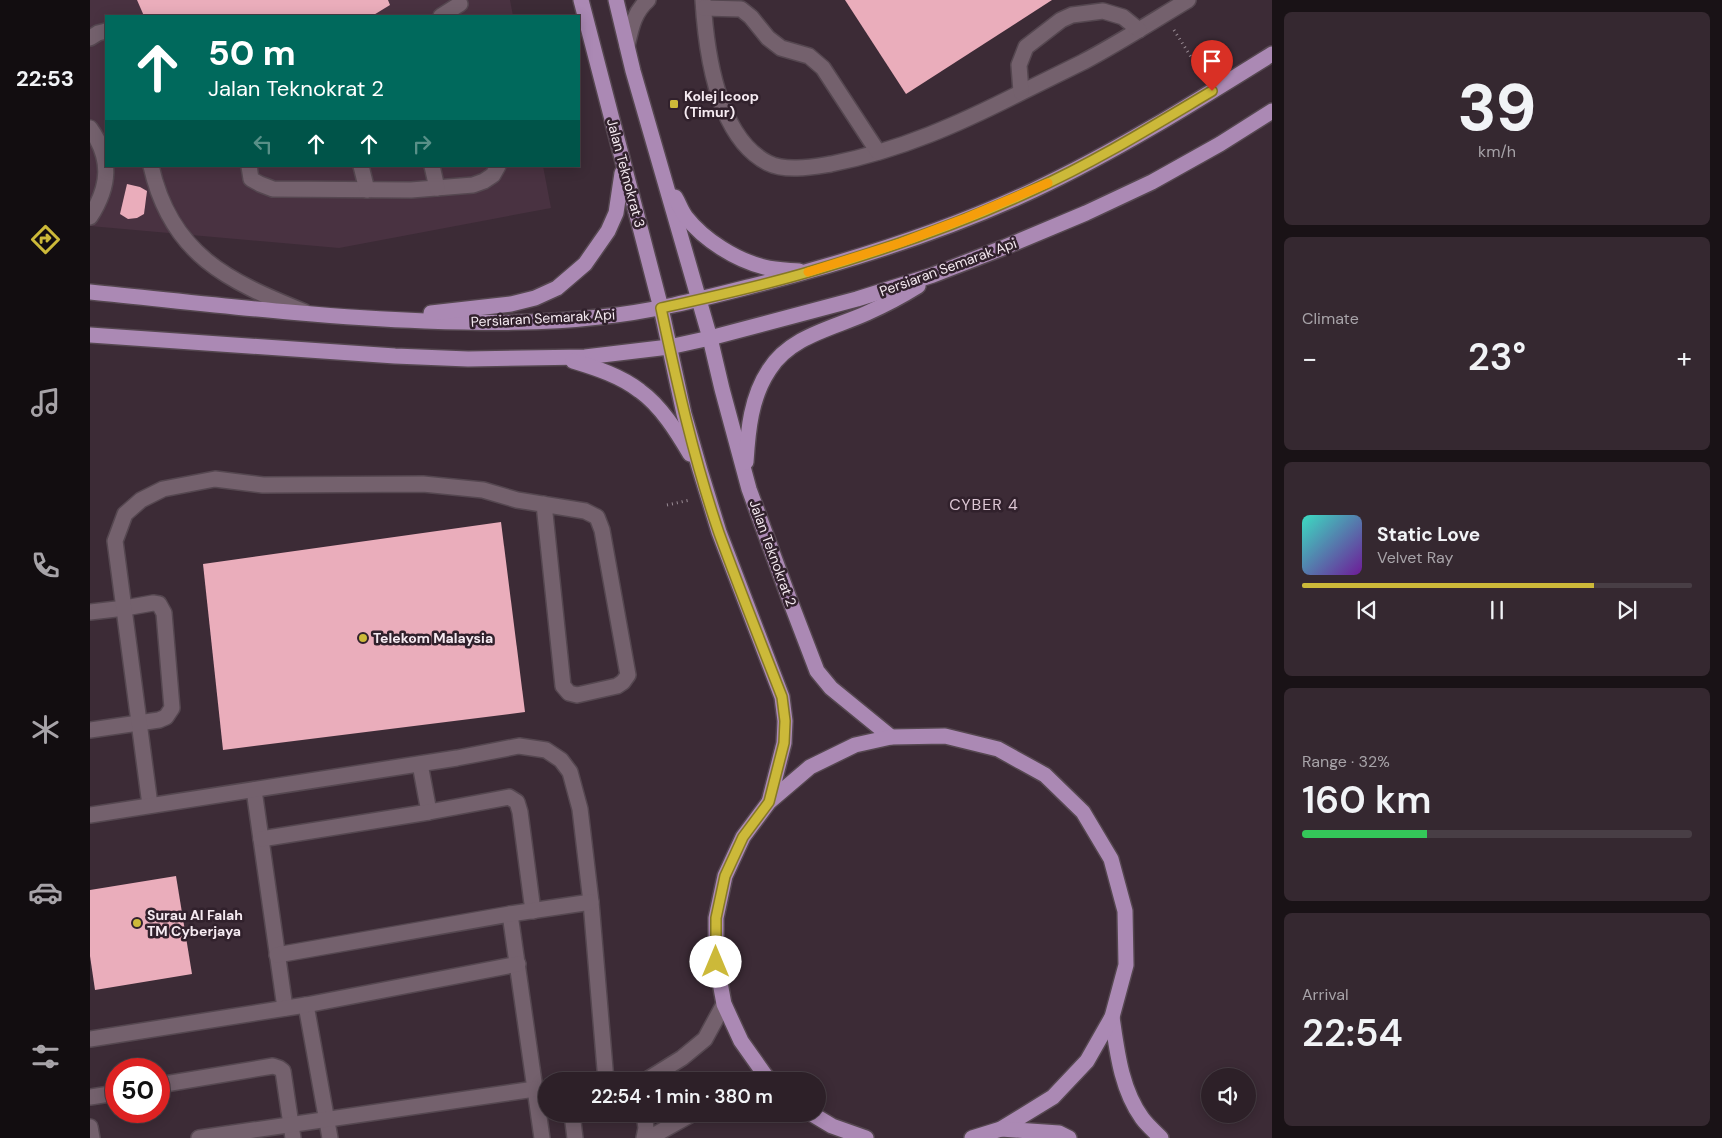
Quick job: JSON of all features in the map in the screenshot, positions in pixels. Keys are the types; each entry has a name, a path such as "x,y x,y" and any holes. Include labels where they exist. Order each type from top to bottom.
{"main road":[{"name":"Jalan Teknokrat 3","path":"582,0 661,308 669,347"},
{"path":"616,0 660,169 710,338"},
{"name":"Persiaran Semarak Api","path":"90,292 310,314 467,322 523,322 598,317 661,308 808,272 925,234 1034,190 1104,154 1272,54"},
{"name":"Persiaran Semarak Api","path":"90,336 468,359 562,358 629,353 669,347 857,299 950,268 1077,217 1152,182 1220,144 1272,111"},
{"path":"380,319 511,304 535,298 557,288 585,264 608,230 616,213 623,164"},
{"path":"660,169 686,217 702,233 723,249 744,260 764,267 808,272"},
{"path":"745,472 752,410 760,386 770,368 784,352 812,335 868,313 950,268"},
{"name":"Jalan Teknokrat 2","path":"710,338 745,472 768,540 817,671 831,688 891,737"},
{"path":"669,347 684,414 719,532 782,697 785,721 784,743 769,802"},
{"path":"562,358 594,368 641,391 678,434 703,480"},
{"path":"763,1072 741,1042 724,1004 716,962 716,918 723,884 743,837 769,802 810,767 855,745 891,737 945,736 998,748 1045,775 1084,812 1111,859 1126,911 1126,965 1112,1017 1087,1061 1053,1097 1001,1129 972,1138"},
{"path":"1112,1017 1119,1064 1128,1091 1142,1118 1161,1138"},
{"path":"825,1122 866,1138"},
{"path":"1001,1129 1059,1133 1069,1138"}],"lane":[{"path":"627,46 633,22 640,7 648,0"},
{"path":"878,152 822,68 809,56 781,48 768,38 751,17 741,10 704,4 705,31 714,82 728,116 739,137 753,153 768,164 786,168 816,166 858,158 912,142 988,110 1084,62 1188,0"},
{"path":"443,15 461,7"},
{"path":"1022,92 1019,65 1026,47 1061,20 1072,15 1103,11 1123,16 1139,30"},
{"path":"90,38 105,31"},
{"path":"90,123 105,130"},
{"path":"90,128 99,141 105,156"},
{"path":"90,218 102,195 106,177 106,167"},
{"path":"151,167 169,216 185,241 207,262 231,279 310,314"},
{"path":"249,167 251,179 273,188 367,190 411,190 473,185 493,175 497,167"},
{"path":"362,167 367,190"},
{"path":"432,167 438,188"},
{"path":"150,805 115,541 125,514 142,500 163,489 216,479 263,485 423,484 483,490 517,500 544,504 585,511 597,517 602,530 628,675 617,686 577,695 569,693 564,686 544,504"},
{"path":"90,612 153,603 159,604 164,612 172,708 166,717 159,720 90,730"},
{"path":"90,815 420,764 519,746 546,750 561,760 570,772 580,809 591,902 605,1072"},
{"path":"420,764 429,812"},
{"path":"254,790 285,1008"},
{"path":"261,839 509,797 517,802 520,812 533,911"},
{"path":"277,955 510,914 591,902"},
{"path":"510,914 542,1138"},
{"path":"90,1039 306,1005 518,964"},
{"path":"659,1072 682,1058 705,1039 724,1004"},
{"path":"306,1005 330,1138"},
{"path":"170,1084 273,1066 279,1068 283,1071 292,1131"},
{"path":"199,1138 292,1131 326,1120 535,1089"},
{"path":"90,1097 105,1095"},
{"path":"573,1122 575,1138"},
{"path":"644,1138 645,1122"},
{"path":"649,1138 678,1122"},
{"path":"90,1127 92,1138"}],"path":[{"path":"1165,14 1212,91"}],"shaded area":[{"path":"90,0 510,0 513,15 105,15 105,167 543,167 551,208 339,248 90,226"}],"building":[{"path":"137,0 388,0 390,5 374,15 144,15"},
{"path":"845,0 1052,0 906,94"},
{"path":"127,184 147,191 144,214 137,218 128,219 120,214"},
{"name":"Telekom Malaysia","path":"501,522 525,712 223,750 203,564"},
{"name":"Surau Al Falah TM Cyberjaya","path":"176,876 192,974 95,990 90,956 90,890"}],"slow traffic":[{"path":"808,272 900,243 966,218 1048,183"}],"place":[{"name":"Kolej Icoop (Timur)","path":"674,104"},
{"name":"Telekom Malaysia","path":"363,638"},
{"name":"Surau Al Falah TM Cyberjaya","path":"137,923"}],"district":[{"name":"CYBER 4","path":"984,504"}],"route":[{"path":"716,962 716,918 725,876 743,837 769,802 784,743 785,721 782,697 719,532 700,470 684,414 661,308 812,271 900,243 966,218 1034,190 1104,154 1212,91"}]}
